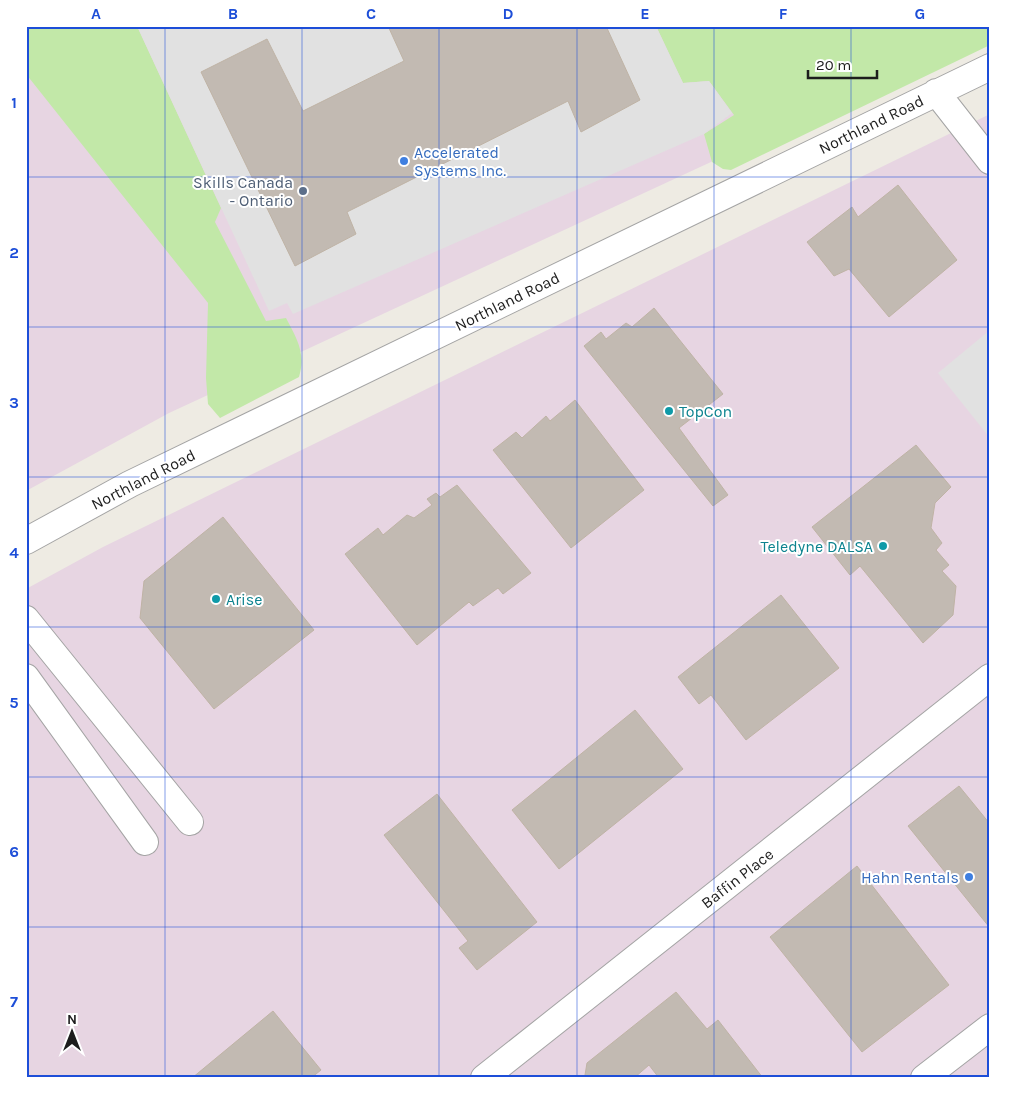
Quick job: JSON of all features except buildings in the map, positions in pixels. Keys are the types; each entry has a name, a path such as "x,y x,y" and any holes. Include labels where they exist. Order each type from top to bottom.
{"street":[{"name":"Northland Road","path":"26,541 130,484 990,67"},
{"path":"936,92 985,148"},
{"path":"26,619 190,822"},
{"path":"26,677 145,842"},
{"name":"Baffin Place","path":"489,1076 990,678"},
{"path":"924,1078 990,1027"}],"shaded area":[{"path":"26,26 972,26 752,143 169,413 26,491"},
{"path":"137,26 656,26 683,83 709,81 732,113 704,134 293,314 287,303 269,311"},
{"path":"990,114 990,1078 26,1078 26,589 103,547"},
{"path":"990,330 989,365 990,438 938,373"}],"green space":[{"path":"26,26 137,26 221,208 215,222 266,321 286,318 294,333 301,353 299,377 220,418 208,404 206,378 208,303 26,74"},
{"path":"656,26 990,26 990,45 731,170 723,169 712,162 704,134 734,115 709,81 683,83"}],"place":[{"name":"Accelerated Systems Inc.","path":"404,161"},
{"name":"Skills Canada - Ontario","path":"303,191"},
{"name":"TopCon","path":"669,411"},
{"name":"Teledyne DALSA","path":"883,546"},
{"name":"Arise","path":"216,599"},
{"name":"Hahn Rentals","path":"969,877"}]}
